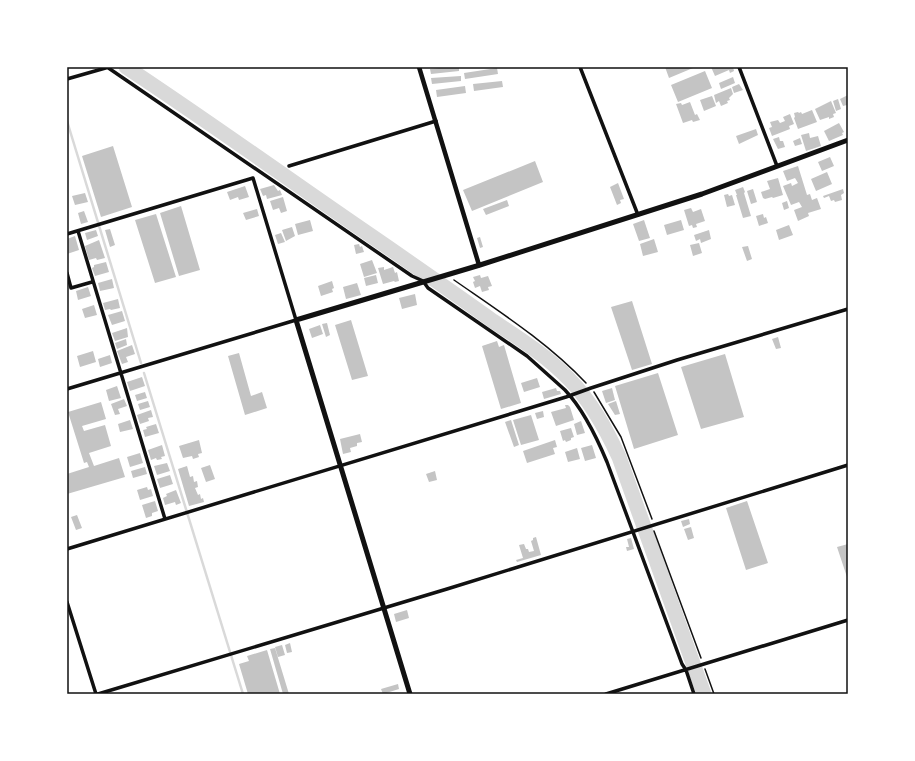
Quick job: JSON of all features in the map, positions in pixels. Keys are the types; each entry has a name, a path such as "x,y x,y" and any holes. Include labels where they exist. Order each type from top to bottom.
{"main road":[{"path":"410,694 296,320 638,215 702,194 848,140"}],"street":[{"path":"67,79 108,67 412,276 423,281 428,288 527,356 571,395 599,444 634,531 694,694"},
{"path":"419,67 479,265"},
{"path":"580,67 638,215"},
{"path":"739,67 777,166"},
{"path":"289,166 436,121"},
{"path":"67,234 253,178 260,172"},
{"path":"67,389 296,320 253,178"},
{"path":"78,231 92,282 165,519"},
{"path":"67,273 71,288 92,282"},
{"path":"67,549 340,467 571,395 677,360 848,309"},
{"path":"67,602 97,694 848,465"},
{"path":"606,694 848,620"}],"building":[{"path":"459,67 459,71 431,74 430,69"},
{"path":"665,67 693,67 693,68 669,78"},
{"path":"711,67 733,67 734,71 730,73 729,70 715,76"},
{"path":"497,68 498,74 465,79 464,73"},
{"path":"705,71 712,88 678,102 671,85"},
{"path":"461,76 461,81 432,84 431,78"},
{"path":"733,77 735,83 721,89 719,83"},
{"path":"502,81 503,87 474,91 473,84"},
{"path":"739,84 743,90 734,93 732,87"},
{"path":"465,86 466,93 437,97 436,90"},
{"path":"731,88 733,94 729,98 730,100 727,101 728,103 721,106 719,101 716,103 714,95"},
{"path":"848,95 848,108 847,105 843,106 840,99"},
{"path":"712,96 716,106 704,111 700,100"},
{"path":"838,99 841,109 836,111 833,101"},
{"path":"831,101 836,113 833,114 834,117 820,120 815,109"},
{"path":"690,102 695,115 697,114 700,120 693,122 692,120 683,123 676,104 681,103 682,105"},
{"path":"812,110 817,122 798,129 794,118 794,113 801,112 802,114"},
{"path":"790,114 794,124 789,126 790,129 772,136 769,128 772,127 770,122 778,120 780,123 785,121 783,117"},
{"path":"839,123 844,132 842,133 843,135 829,141 824,131"},
{"path":"756,129 758,135 739,144 736,136"},
{"path":"809,133 810,138 818,136 821,146 806,151 801,135"},
{"path":"779,137 780,141 783,141 785,147 778,149 773,139"},
{"path":"800,138 802,144 795,146 793,141"},
{"path":"113,146 132,207 101,217 82,156"},
{"path":"830,157 834,166 822,171 818,162"},
{"path":"535,161 543,182 472,211 463,190"},
{"path":"798,166 807,195 810,194 812,200 817,198 821,209 808,213 809,216 798,221 794,210 802,207 799,202 791,205 783,186 791,183 792,186 798,183 795,178 787,181 783,171"},
{"path":"827,172 832,184 816,191 811,179"},
{"path":"778,178 783,195 773,198 763,198 761,192 770,189 767,181"},
{"path":"618,183 624,199 620,200 621,203 617,205 610,187"},
{"path":"274,185 278,191 280,190 282,195 267,199 266,195 263,196 260,189"},
{"path":"245,186 249,197 239,200 238,197 230,200 227,192"},
{"path":"743,187 751,216 743,218 735,190"},
{"path":"753,189 757,202 751,204 747,191"},
{"path":"843,189 844,193 841,195 842,200 835,202 834,200 831,201 829,196 824,198 823,196"},
{"path":"85,193 88,202 75,205 72,196"},
{"path":"728,194 729,196 732,195 735,205 727,207 724,195"},
{"path":"283,197 287,211 281,213 279,208 273,210 270,201"},
{"path":"507,200 509,206 486,215 483,209"},
{"path":"787,201 789,208 784,210 782,203"},
{"path":"181,206 200,270 179,276 160,213"},
{"path":"691,208 693,212 701,209 705,221 696,224 697,227 693,228 692,225 689,226 684,210"},
{"path":"257,209 259,216 246,220 243,213"},
{"path":"84,211 88,222 81,224 78,213"},
{"path":"156,214 176,277 155,283 135,220"},
{"path":"763,214 768,223 759,226 756,216"},
{"path":"310,220 313,231 298,235 295,224"},
{"path":"644,220 650,238 639,241 633,224"},
{"path":"681,220 684,230 667,235 664,225"},
{"path":"789,225 793,235 779,240 776,230"},
{"path":"292,227 295,236 286,241 282,230"},
{"path":"110,229 115,245 110,247 105,230"},
{"path":"96,230 98,236 87,240 85,233"},
{"path":"709,230 711,239 701,243 700,239 696,241 694,235"},
{"path":"281,233 285,242 278,244 275,235"},
{"path":"75,236 79,250 67,254 67,239"},
{"path":"480,237 483,247 480,248 477,238"},
{"path":"654,239 658,252 643,256 640,244"},
{"path":"99,240 105,258 89,260 85,246"},
{"path":"699,243 702,253 693,256 690,245"},
{"path":"359,244 360,247 362,246 364,252 356,254 354,245"},
{"path":"748,246 752,259 747,261 742,247"},
{"path":"372,260 377,273 364,277 360,264"},
{"path":"106,262 109,272 95,276 92,268 94,265"},
{"path":"384,267 384,270 393,267 395,273 397,272 399,281 383,284 378,268"},
{"path":"376,275 378,283 366,286 364,278"},
{"path":"480,275 481,278 488,276 492,286 488,287 489,290 482,292 480,286 475,288 473,282 475,281 473,277"},
{"path":"112,279 114,288 100,291 98,283"},
{"path":"332,281 334,288 332,289 333,292 321,296 318,286"},
{"path":"357,283 361,295 346,299 343,287"},
{"path":"88,287 91,296 78,300 76,291"},
{"path":"415,294 417,305 402,309 399,298"},
{"path":"118,299 120,308 105,310 103,303"},
{"path":"632,301 652,364 632,370 611,307"},
{"path":"94,305 97,315 85,318 82,309"},
{"path":"122,311 125,321 112,325 108,315"},
{"path":"351,320 368,376 352,380 335,325"},
{"path":"327,323 330,335 326,337 322,324"},
{"path":"320,325 323,334 312,338 309,329"},
{"path":"127,328 128,337 115,341 112,333"},
{"path":"778,337 781,348 776,349 772,339"},
{"path":"126,339 127,345 117,349 115,343"},
{"path":"497,341 499,347 504,345 521,403 501,409 482,346"},
{"path":"132,345 135,354 126,357 128,362 122,364 117,351"},
{"path":"93,351 96,362 80,367 77,356"},
{"path":"239,353 251,396 262,392 267,408 245,415 228,356"},
{"path":"725,354 744,417 701,429 681,367"},
{"path":"110,355 112,363 100,367 98,359"},
{"path":"658,373 678,435 634,449 615,386"},
{"path":"142,377 145,386 130,391 127,382"},
{"path":"537,378 540,387 524,392 521,383"},
{"path":"117,386 121,398 109,401 106,390"},
{"path":"556,388 561,394 544,399 542,392"},
{"path":"612,388 615,400 606,403 602,391"},
{"path":"145,392 147,398 137,401 135,395"},
{"path":"124,399 127,406 118,409 120,414 115,415 111,404"},
{"path":"148,401 150,407 140,410 138,404"},
{"path":"616,401 620,414 615,415 608,404"},
{"path":"101,402 106,419 82,426 84,431 105,425 111,446 89,453 94,466 119,458 125,477 67,494 67,474 89,467 87,462 84,463 68,412"},
{"path":"565,405 570,407 574,420 556,426 551,412 566,408"},
{"path":"151,410 153,417 148,418 149,421 140,424 137,415"},
{"path":"543,411 544,417 537,419 535,413"},
{"path":"531,415 539,440 521,445 513,420"},
{"path":"130,420 133,429 120,432 118,424"},
{"path":"511,420 519,445 514,447 505,422"},
{"path":"581,421 585,433 577,435 574,424"},
{"path":"156,424 159,433 145,437 143,430 147,429 146,427"},
{"path":"571,428 574,437 566,442 565,440 563,441 560,431"},
{"path":"360,434 362,442 357,443 357,446 350,448 351,452 343,454 340,439"},
{"path":"199,440 202,453 198,454 199,457 193,459 192,456 183,458 179,446"},
{"path":"555,440 557,447 553,448 555,454 527,463 523,451"},
{"path":"162,445 165,456 161,457 162,459 157,460 156,458 151,460 148,450"},
{"path":"592,445 596,458 585,461 581,448"},
{"path":"577,448 580,459 568,462 565,452"},
{"path":"140,453 143,463 130,467 127,457"},
{"path":"167,463 170,471 157,475 154,466"},
{"path":"210,465 215,479 206,482 201,468"},
{"path":"187,466 190,477 193,476 194,482 197,481 198,487 195,488 198,495 200,494 201,499 203,498 204,502 189,506 178,469"},
{"path":"145,467 147,474 133,478 131,471"},
{"path":"435,471 437,480 429,482 426,474"},
{"path":"170,475 173,484 160,488 157,479"},
{"path":"147,487 148,490 151,489 153,496 140,500 137,490"},
{"path":"176,490 181,503 176,505 175,502 165,505 163,498 167,496 166,494"},
{"path":"155,501 158,511 152,513 152,516 146,518 142,505"},
{"path":"747,501 768,563 746,570 726,508"},
{"path":"77,515 82,528 76,530 71,517"},
{"path":"689,519 690,524 683,527 681,521"},
{"path":"691,527 694,538 688,540 684,529"},
{"path":"536,537 541,555 517,562 516,560 523,558 519,545 524,544 529,552 534,551 531,541"},
{"path":"631,538 634,549 627,551 626,547 629,547 627,539"},
{"path":"848,544 848,580 837,547"},
{"path":"407,610 409,618 396,622 394,614"},
{"path":"290,643 292,652 287,653 285,645"},
{"path":"282,645 285,655 278,657 275,647"},
{"path":"275,648 289,694 283,694 270,649"},
{"path":"267,650 280,694 248,694 239,664 249,661 247,656"},
{"path":"398,684 399,689 383,694 381,689"}],"waterway":[{"path":"126,67 533,348 561,371 577,388 597,416 619,457 704,694"},
{"path":"67,121 141,363"},
{"path":"144,373 243,694"}]}
